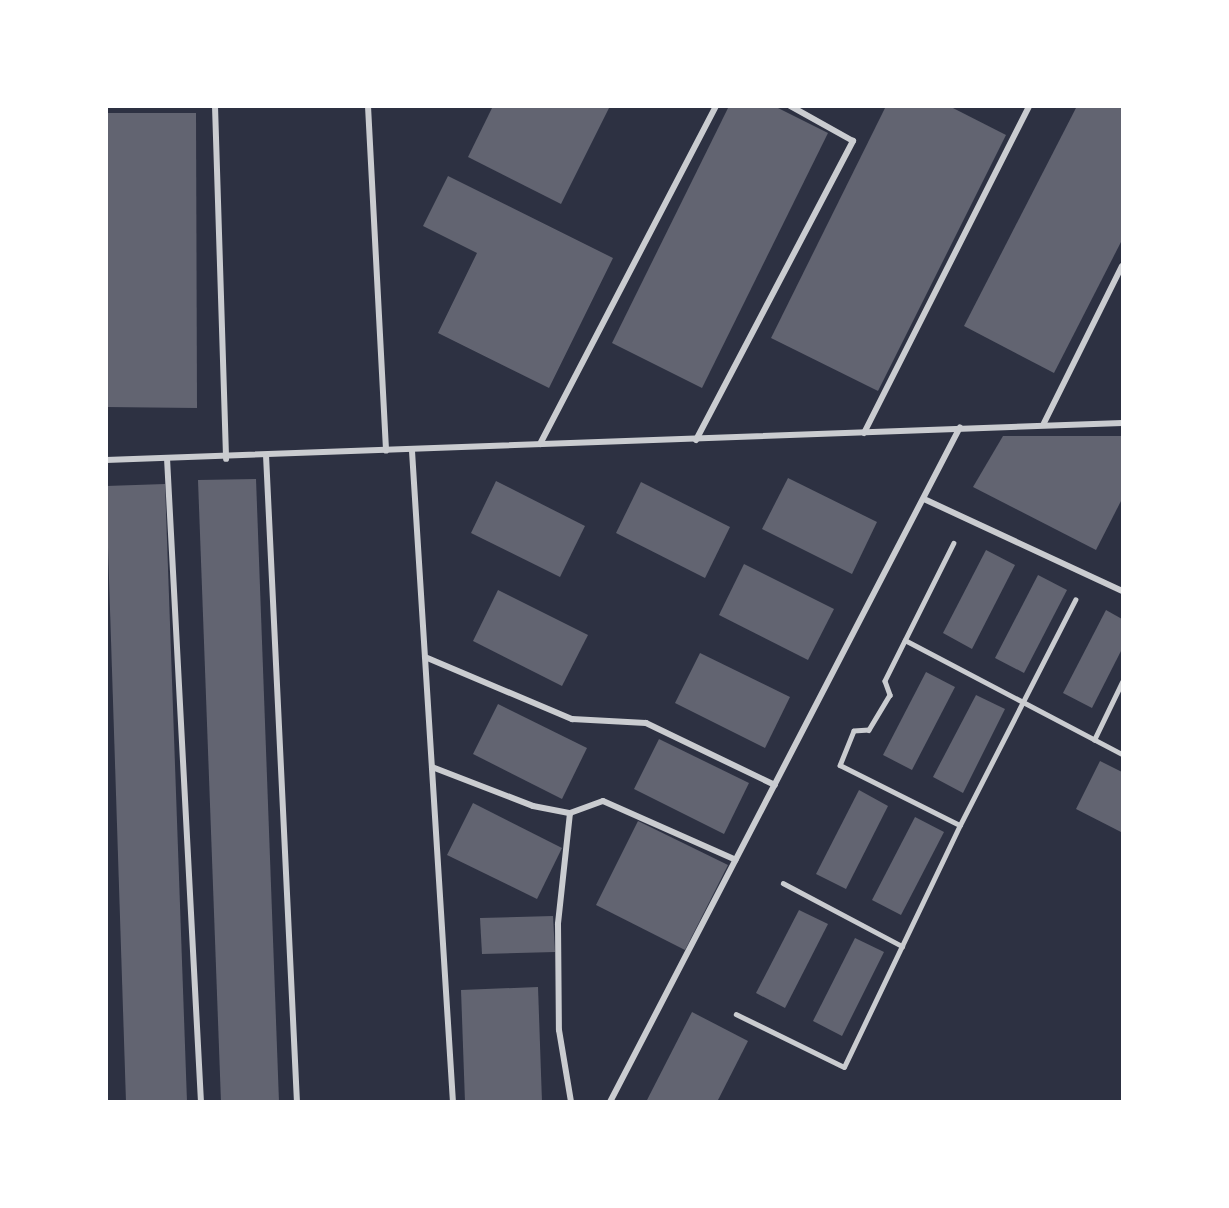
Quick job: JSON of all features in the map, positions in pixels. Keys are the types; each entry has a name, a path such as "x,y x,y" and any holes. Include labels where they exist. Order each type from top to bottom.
{"street":[{"path":"215,106 226,459"},
{"path":"368,106 386,451"},
{"path":"540,444 716,106"},
{"path":"696,440 853,141 790,106"},
{"path":"864,433 1029,106"},
{"path":"1044,423 1122,266"},
{"path":"106,460 226,459 267,455 696,440 1044,423 1122,423"},
{"path":"610,1101 960,427"},
{"path":"412,451 453,1101"},
{"path":"267,455 297,1101"},
{"path":"167,458 201,1101"},
{"path":"924,498 1122,591"},
{"path":"425,657 572,720 646,723 775,784"},
{"path":"432,767 533,806 570,813 603,801 736,860"},
{"path":"570,813 558,924 559,1030 571,1101"}],"lane":[{"path":"954,543 885,681 890,695 868,730 854,731 840,765 960,825"},
{"path":"736,1014 844,1067 960,825 1075,600"},
{"path":"905,640 1122,754"},
{"path":"1094,740 1122,682"},
{"path":"783,884 902,946"}],"building":[{"path":"493,106 610,106 561,204 468,157"},
{"path":"729,106 774,106 828,133 702,388 612,343"},
{"path":"886,106 949,106 1006,135 878,391 771,338"},
{"path":"1077,106 1122,106 1122,240 1054,373 964,326"},
{"path":"106,113 196,113 197,408 106,407"},
{"path":"448,176 613,258 549,388 438,333 477,253 423,226"},
{"path":"1003,436 1122,436 1122,499 1096,550 973,487"},
{"path":"788,478 877,522 852,574 762,529"},
{"path":"256,479 279,1102 221,1102 198,480"},
{"path":"496,481 585,526 560,577 471,533"},
{"path":"641,482 730,527 705,578 616,533"},
{"path":"165,484 187,1102 126,1102 106,486"},
{"path":"986,550 1015,565 972,649 943,633"},
{"path":"744,564 834,609 808,660 719,615"},
{"path":"1038,575 1067,590 1024,673 995,658"},
{"path":"498,590 588,635 562,686 473,641"},
{"path":"1106,610 1122,619 1122,649 1092,708 1063,693"},
{"path":"700,653 790,697 765,748 675,703"},
{"path":"926,672 955,687 912,770 883,755"},
{"path":"976,695 1005,709 963,793 933,777"},
{"path":"498,704 587,748 562,799 473,754"},
{"path":"659,739 749,783 724,834 634,789"},
{"path":"1100,761 1122,772 1121,832 1076,809"},
{"path":"859,790 888,806 846,889 816,874"},
{"path":"473,803 562,848 537,899 447,855"},
{"path":"915,817 944,832 901,915 872,900"},
{"path":"638,821 728,865 685,950 596,905"},
{"path":"799,910 828,924 785,1008 756,993"},
{"path":"553,916 555,952 482,954 480,918"},
{"path":"855,938 884,952 842,1036 813,1021"},
{"path":"538,987 542,1102 465,1102 461,990"},
{"path":"692,1012 748,1041 717,1102 646,1102"}]}
